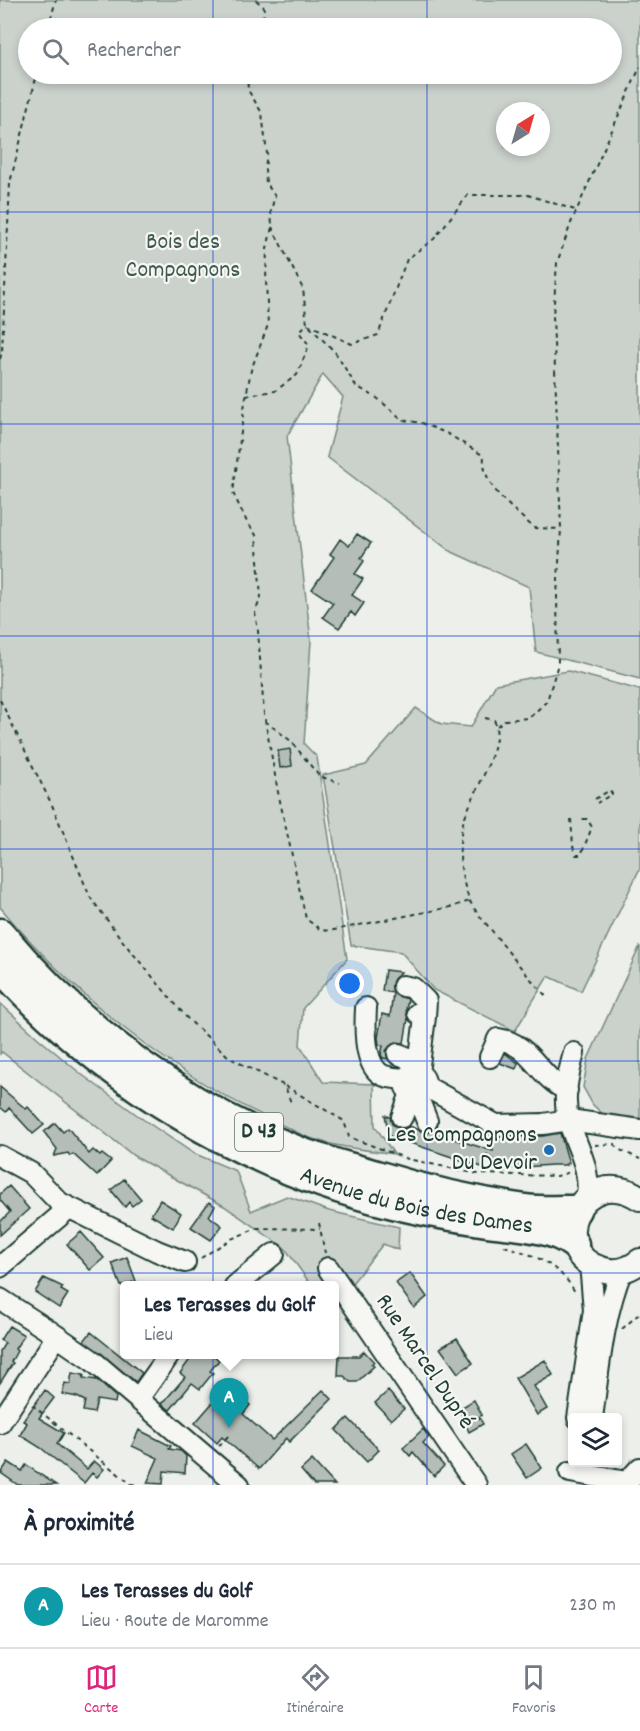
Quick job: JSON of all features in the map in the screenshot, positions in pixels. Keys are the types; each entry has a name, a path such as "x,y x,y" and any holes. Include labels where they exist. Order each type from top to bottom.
{"highway":[{"name":"Avenue du Bois des Dames","path":"0,933 54,992 105,1037 187,1095 246,1127 306,1154 419,1188 527,1209 581,1204"},
{"name":"Avenue du Bois des Dames","path":"0,967 55,1022 91,1053 133,1084 172,1110 255,1155 300,1174 392,1204 442,1215 553,1233 582,1254"}],"main road":[{"path":"631,1266 605,1270 582,1254 572,1233 581,1204 596,1192 615,1188 629,1191 640,1198"}],"street":[{"path":"402,1117 415,1085 422,1015 426,1001 413,988 403,986"},
{"path":"366,1008 365,1037 373,1065 378,1073 386,1077 415,1085 496,1125 543,1124 568,1120 640,1130"},
{"path":"490,1057 498,1039 523,1048 555,1086 567,1090"},
{"path":"574,1053 567,1090 568,1120 589,1182 581,1204"},
{"path":"398,1054 415,1065 415,1085 427,1121"},
{"path":"0,1156 31,1173 60,1203 157,1251 185,1262"},
{"path":"580,1159 615,1188"},
{"path":"0,1267 69,1208"},
{"path":"241,1281 274,1254"},
{"path":"579,1413 594,1310 582,1254"},
{"path":"593,1413 604,1336 614,1290 631,1266"},
{"name":"Rue Marcel Dupré","path":"327,1268 336,1281"},
{"name":"Rue Marcel Dupré","path":"339,1285 476,1485"},
{"path":"0,1299 93,1361 239,1485"},
{"path":"0,1423 11,1396 57,1336"},
{"path":"138,1399 166,1359"},
{"path":"577,1473 631,1484 640,1468"}],"path":[{"path":"51,18 56,0"},
{"path":"256,0 264,7 263,18"},
{"path":"497,726 505,720 529,718 547,700 558,664 557,596 561,529 554,316 557,263 577,210 640,67"},
{"path":"0,358 10,183 35,84"},
{"path":"248,84 248,90 262,113 267,154 266,183 275,196 271,210 272,227 266,256 268,325 251,370 233,493 256,535 261,597 255,613 266,721 278,792 306,919 321,930 329,931 451,908 470,901"},
{"path":"307,324 352,344 378,335 407,259 434,239 468,195 528,195 577,210"},
{"path":"272,227 303,289 307,324 335,352 356,386 377,398 403,420 422,423 448,434 484,456 483,468 496,492 534,528 561,529"},
{"path":"246,395 275,391 297,375 309,345 299,332 307,324"},
{"path":"0,700 21,747 52,805 90,897 124,944 187,1018 230,1058 285,1086 344,1121 349,1137 408,1159 478,1174 557,1176 580,1159 614,1144 623,1144"},
{"path":"485,718 495,720 497,726 495,749 464,822 459,853 464,883 470,901 546,996"},
{"path":"266,721 291,741 319,776 340,783"},
{"path":"610,790 612,794 596,801 610,790"},
{"path":"571,819 573,846 576,855 581,855 592,827 587,819 580,819"},
{"path":"285,1086 291,1102"},
{"path":"614,1144 620,1150 640,1159"},
{"path":"319,1223 327,1268"},
{"path":"185,1262 191,1264 231,1239 257,1228 320,1229"},
{"path":"11,1396 131,1485 139,1485"}],"green space":[{"name":"Bois des Compagnons","path":"0,0 640,0 640,679 536,652 529,587 450,551 327,457 343,397 323,374 287,436 311,641 304,744 317,757 347,959 303,1008 300,1045 323,1082 374,1084 375,1126 394,1154 343,1147 307,1137 230,1098 193,1077 122,1027 58,970 0,907"},
{"path":"568,671 640,690 640,868 581,991 548,976 515,1031 434,990 401,952 351,945 323,775 366,765 416,708 441,724 471,727 496,684"},
{"path":"640,946 640,1119 605,1116 593,1105 583,1087 588,1059"},
{"path":"0,1003 81,1074 144,1120 193,1153 236,1171 251,1211 287,1196 329,1211 399,1227 398,1250 383,1244 339,1300 339,1281 308,1281 285,1248 224,1206 134,1156 2,1052 0,1054"}],"building":[{"path":"357,534 371,543 361,558 364,561 355,574 363,579 352,595 364,603 355,616 351,612 339,628 323,617 333,603 312,589 334,557 330,554 340,539 349,546"},
{"path":"290,749 292,766 280,768 278,751"},
{"path":"385,970 401,972 394,979 392,989 396,995 408,999 406,1010 408,1019 404,1043 396,1042 390,1046 386,1051 388,1059 381,1055 383,1046 379,1045 378,1038 382,1014 390,1016 393,993 382,991"},
{"path":"505,1053 518,1063 516,1069 500,1063"},
{"path":"0,1087 26,1109 28,1107 44,1125 33,1134 9,1108 6,1112 0,1107"},
{"path":"385,1115 390,1117 392,1124 398,1128 405,1129 410,1126 425,1133 431,1132 493,1151 494,1137 543,1136 560,1133 569,1163 567,1165 509,1168 504,1171 487,1154 482,1167 389,1136"},
{"path":"55,1123 63,1132 68,1128 89,1154 93,1150 111,1161 97,1176 73,1154 54,1156 57,1149 44,1132"},
{"path":"124,1179 141,1199 132,1206 129,1202 125,1207 111,1190"},
{"path":"9,1186 29,1209 0,1235 0,1222 10,1212 0,1200 0,1194"},
{"path":"160,1200 181,1213 173,1228 151,1215"},
{"path":"209,1202 215,1206 209,1216 222,1226 211,1240 191,1227"},
{"path":"81,1232 104,1258 90,1270 67,1244"},
{"path":"127,1257 136,1281 120,1281 120,1283 112,1263"},
{"path":"410,1273 427,1297 414,1308 396,1283"},
{"path":"44,1278 63,1287 61,1290 68,1294 59,1308 35,1292"},
{"path":"9,1326 24,1335 15,1349 17,1351 11,1362 13,1363 0,1383 0,1351 5,1343 0,1340"},
{"path":"91,1332 120,1355 120,1359 125,1359 142,1373 136,1382 84,1341"},
{"path":"457,1338 473,1363 458,1373 440,1348"},
{"path":"364,1351 374,1362 371,1364 374,1366 357,1382 350,1382 344,1376 338,1376 339,1356 359,1356"},
{"path":"190,1359 219,1360 210,1371 213,1373 200,1389 192,1383 170,1410 162,1404 185,1377 180,1373"},
{"path":"545,1360 553,1375 534,1386 547,1409 537,1415 515,1378"},
{"path":"72,1373 84,1375 83,1378 97,1380 116,1397 115,1403 97,1400 94,1413 83,1411 85,1401 62,1394 65,1383 70,1384"},
{"path":"228,1385 250,1405 243,1414 272,1440 323,1390 332,1399 289,1442 286,1438 259,1469 222,1437 217,1443 195,1423"},
{"path":"45,1390 54,1398 39,1418 64,1433 57,1444 87,1469 94,1461 104,1469 97,1477 92,1473 84,1483 41,1448 20,1435 27,1423 23,1421"},
{"path":"388,1391 404,1409 391,1420 375,1403"},
{"path":"474,1400 482,1415 479,1417 483,1424 469,1432 459,1409"},
{"path":"348,1418 379,1450 367,1462 336,1430"},
{"path":"423,1429 429,1437 423,1443 444,1466 434,1476 413,1452 410,1456 403,1448"},
{"path":"139,1430 171,1446 169,1449 181,1451 186,1456 185,1473 164,1471 163,1484 147,1483 158,1458 132,1446"},
{"path":"526,1444 542,1468 527,1478 511,1454"},
{"path":"312,1460 335,1485 314,1485 301,1470"},
{"path":"8,1462 22,1471 26,1465 56,1485 18,1485 1,1473"}],"place":[{"name":"Les Compagnons Du Devoir","path":"549,1150"},
{"name":"Les Terasses du Golf","path":"229,1428"}]}
